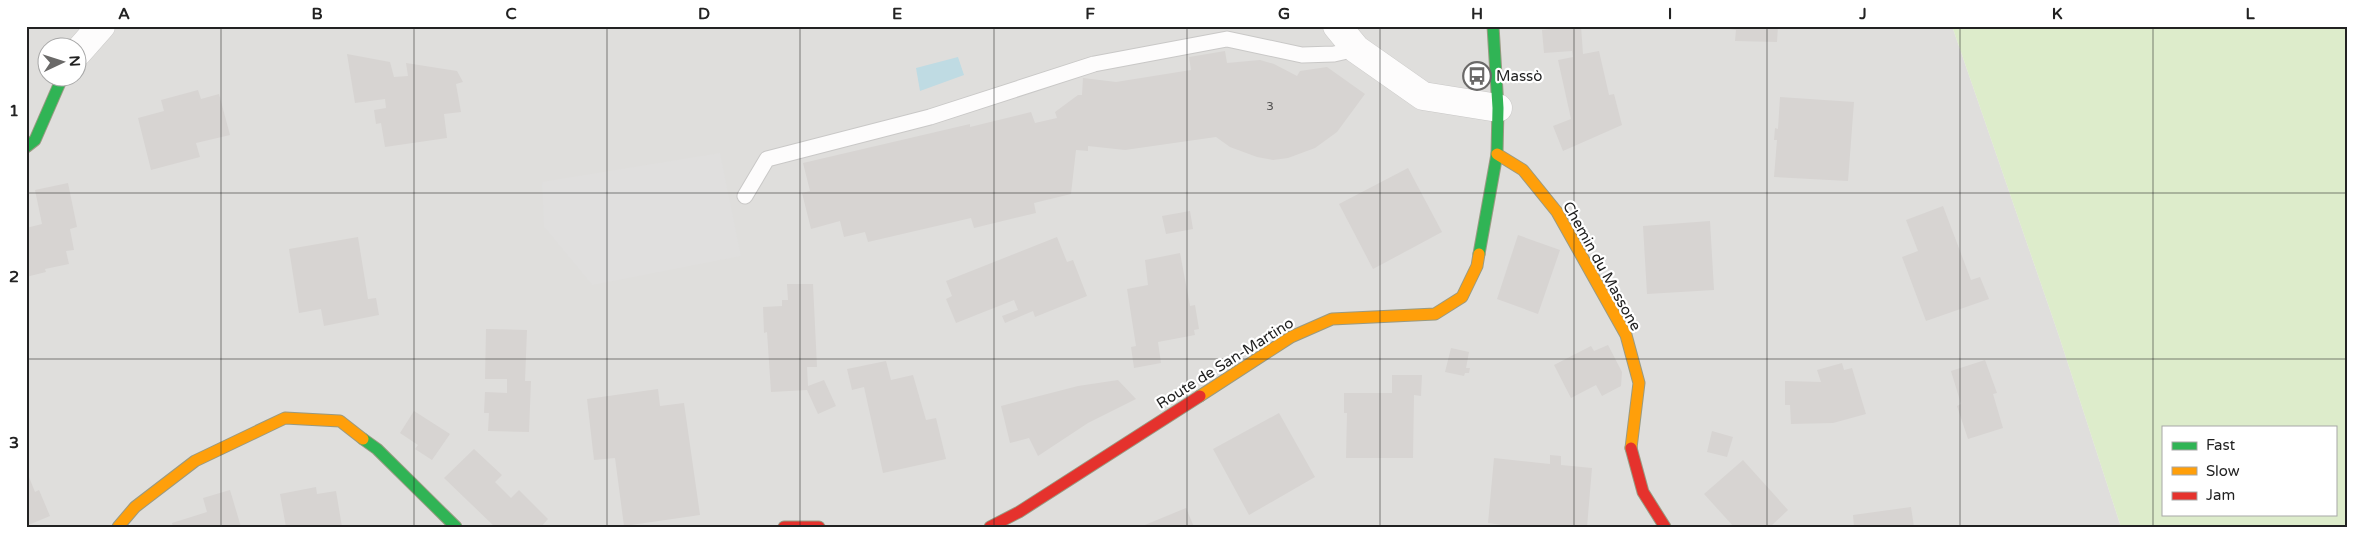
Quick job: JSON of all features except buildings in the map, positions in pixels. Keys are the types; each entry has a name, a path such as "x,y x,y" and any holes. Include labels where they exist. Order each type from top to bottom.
{"street":[{"path":"88,41 101,26"},
{"path":"1337,26 1356,49 1423,96 1498,108"},
{"name":"Route de San-Martino","path":"990,527 1019,512 1291,337 1332,319 1435,314 1462,297 1477,266 1497,154 1498,108 1494,26"},
{"path":"26,147 35,140 58,88"},
{"name":"Chemin du Massone","path":"1497,154 1523,170 1557,212 1626,335 1639,383 1631,450 1643,492 1665,527"},
{"path":"118,527 135,507 195,461 285,418 340,421 377,449 456,527"},
{"path":"784,527 819,527"}],"lane":[{"path":"745,196 767,159 930,117 1094,64 1227,40 1302,55 1334,54 1356,49"}],"shaded area":[{"path":"26,26 1952,26 2059,336 2121,527 26,527"},
{"path":"720,153 741,256 592,285 544,227 542,182"}],"green space":[{"path":"1952,26 2348,26 2348,527 2121,527 2059,336"}],"water":[{"path":"958,57 964,75 920,91 916,68"}],"traffic: fast":[{"path":"1479,254 1497,154 1498,108 1493,26"},
{"path":"26,147 35,140 58,88"},
{"path":"363,439 377,449 456,527"}],"traffic: slow":[{"path":"1497,154 1523,170 1557,212 1626,335 1639,383 1631,448"},
{"path":"1200,396 1291,337 1332,319 1435,314 1462,297 1477,266 1479,254"},
{"path":"118,527 135,507 195,461 285,418 340,421 363,439"}],"traffic: jam":[{"path":"990,527 1019,512 1200,396"},
{"path":"1631,448 1643,492 1665,527"},
{"path":"784,527 819,527"}],"place":[{"name":"Massò","path":"1477,76"}]}
